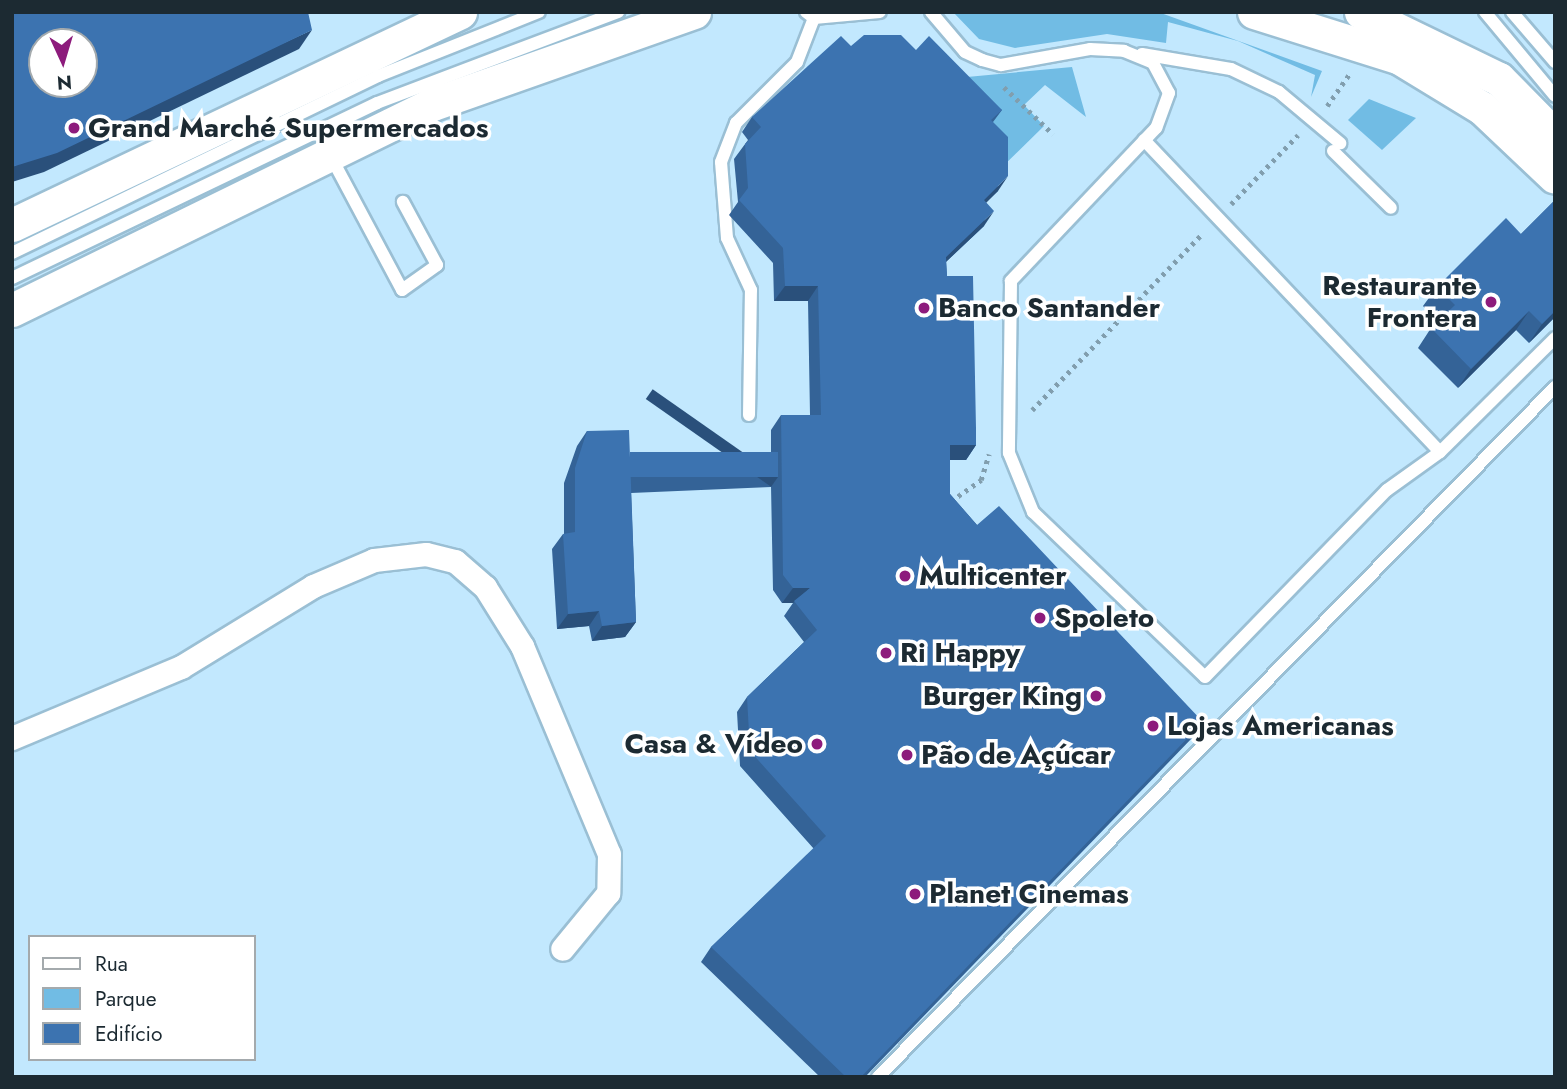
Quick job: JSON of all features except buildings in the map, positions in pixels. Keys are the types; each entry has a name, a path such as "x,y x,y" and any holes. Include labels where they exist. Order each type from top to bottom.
{"main road":[{"path":"12,225 460,12"},
{"path":"12,310 328,152 430,105 694,12"},
{"path":"1254,12 1398,57 1482,108 1555,177"},
{"path":"1361,12 1499,79 1553,122"}],"street":[{"path":"12,738 181,667 313,586 374,560 426,554 455,561 485,587 522,646 584,782 609,854 608,893 562,949"}],"lane":[{"path":"12,253 378,76 539,12"},
{"path":"12,278 377,103 618,12"},
{"path":"749,415 751,290 727,238 721,162 736,123 797,62 810,15 880,12"},
{"path":"931,12 965,52 1001,65 1090,50 1138,54 1231,69 1279,92 1312,120 1391,208"},
{"path":"1485,12 1553,122"},
{"path":"1511,12 1555,62"},
{"path":"1138,54 1153,63 1169,93 1166,112 1144,140 1011,281 1008,435 1033,512 1205,677 1387,490 1440,452 1555,338"},
{"path":"1144,140 1216,220 1440,452"},
{"path":"328,152 402,290 437,265 403,202"},
{"path":"878,1077 1555,387"}],"path":[{"path":"940,509 981,480 986,457 1326,107"}],"green space":[{"path":"953,12 1158,12 1322,71 1311,97 1315,75 1238,41 1168,22 1166,43 1107,34 1015,48 979,39"},
{"path":"1072,67 1086,117 1045,85 1024,105 1044,126 998,171 967,77"},
{"path":"1369,99 1416,118 1382,150 1348,120"}],"place":[{"name":"Grand Marché Supermercados","path":"74,128"},
{"name":"Restaurante Frontera","path":"1491,302"},
{"name":"Banco Santander","path":"924,308"},
{"name":"Multicenter","path":"905,576"},
{"name":"Spoleto","path":"1040,618"},
{"name":"Ri Happy","path":"886,653"},
{"name":"Burger King","path":"1096,696"},
{"name":"Lojas Americanas","path":"1153,726"},
{"name":"Casa & Vídeo","path":"817,744"},
{"name":"Pão de Açúcar","path":"907,755"},
{"name":"Planet Cinemas","path":"915,894"}]}
